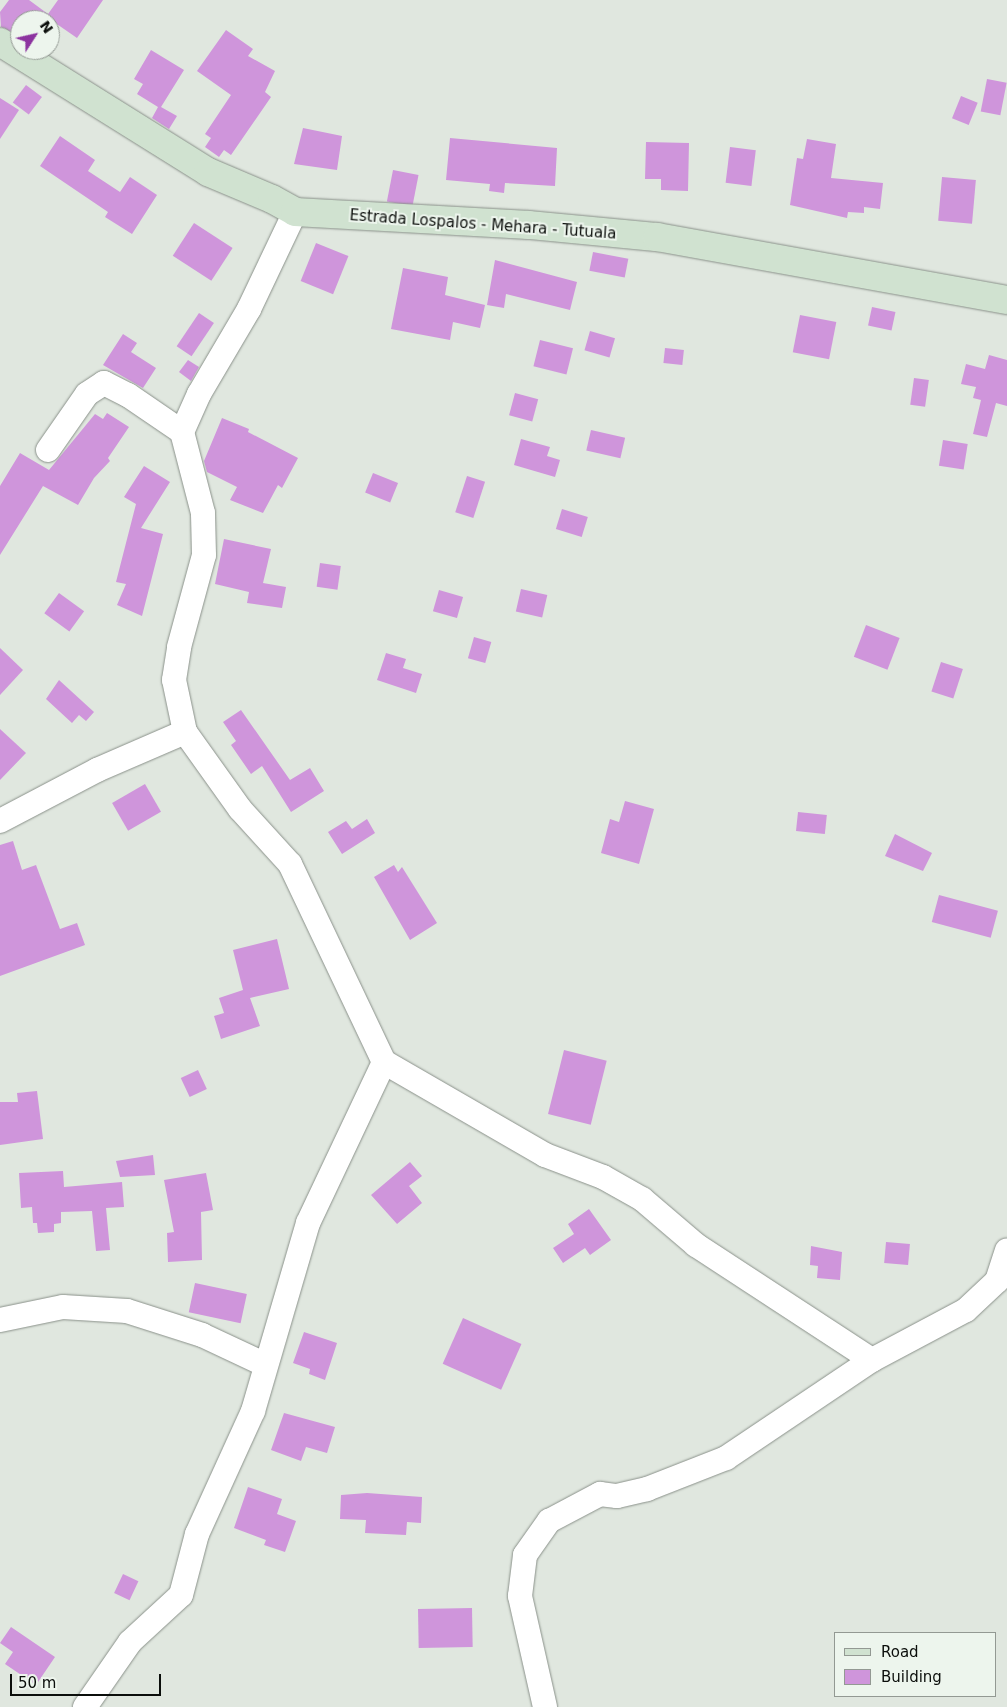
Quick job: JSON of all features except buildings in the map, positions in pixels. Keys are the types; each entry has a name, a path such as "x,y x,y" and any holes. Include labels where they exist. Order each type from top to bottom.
{"main road":[{"name":"Estrada Lospalos - Mehara - Tutuala","path":"0,42 208,172 272,199 296,212 529,225 658,237 1007,300"}],"street":[{"path":"296,212 249,309 199,394 182,432 203,513 204,555 178,647 174,680 185,732 240,809 290,864 384,1062 545,1155 603,1177 642,1198 696,1245 872,1360"},
{"path":"48,450 87,394 104,383 128,395 182,432"},
{"path":"0,821 97,770 185,732"},
{"path":"85,1707 130,1642 180,1595 197,1534 253,1411 264,1364 308,1223 384,1062"},
{"path":"545,1707 520,1596 525,1555 549,1521 600,1494 617,1496 648,1489 726,1458 872,1360 966,1310 996,1281 1007,1250"},
{"path":"0,1320 62,1307 127,1311 202,1335 264,1364"}]}
